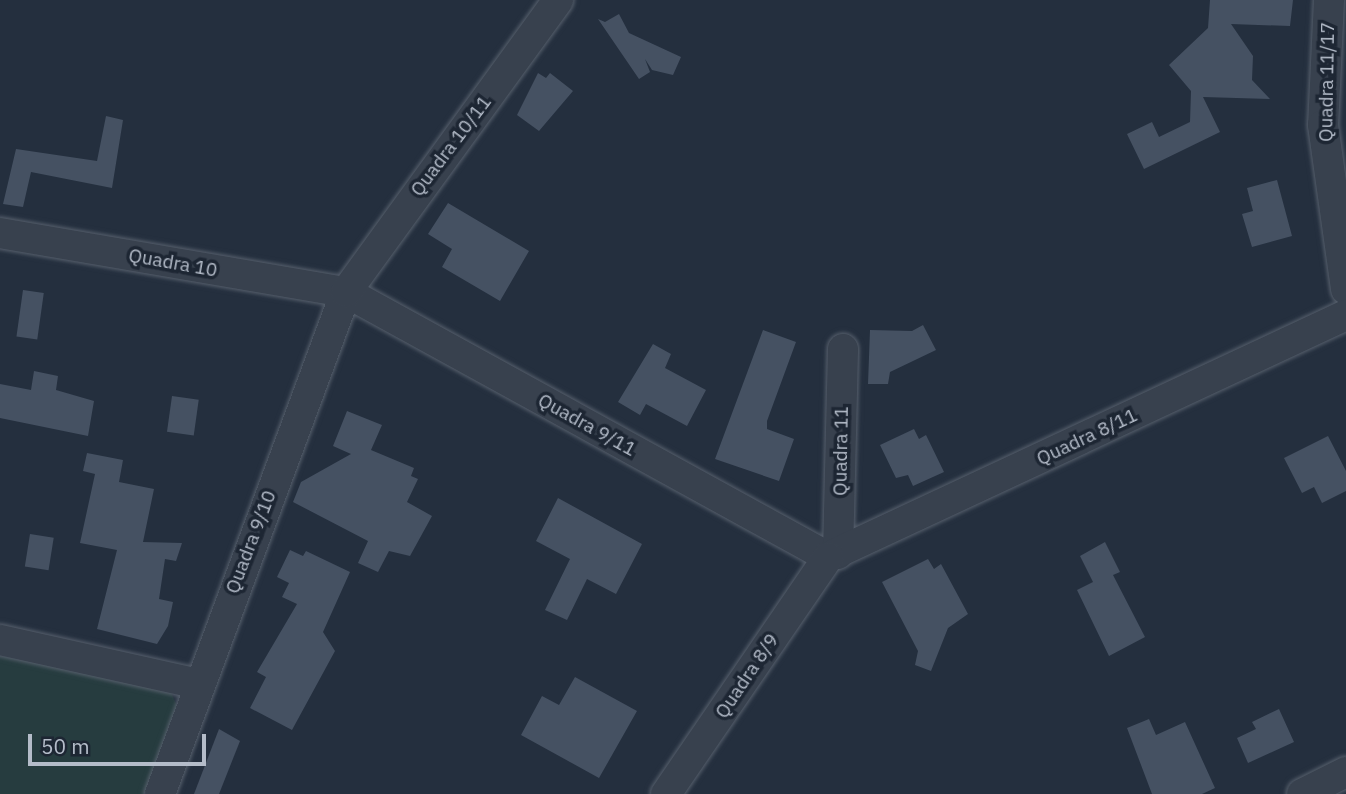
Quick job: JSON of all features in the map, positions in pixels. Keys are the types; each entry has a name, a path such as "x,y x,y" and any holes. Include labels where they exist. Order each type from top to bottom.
{"street":[{"name":"Quadra 10/11","path":"346,292 558,0"},
{"name":"Quadra 11/17","path":"1329,0 1323,125 1346,289"},
{"name":"Quadra 10","path":"0,233 346,292"},
{"name":"Quadra 9/11","path":"346,292 833,556"},
{"name":"Quadra 9/10","path":"160,794 198,684 346,292"},
{"name":"Quadra 8/11","path":"833,556 1346,315"},
{"name":"Quadra 11","path":"833,556 843,349"},
{"name":"Quadra 8/9","path":"666,794 833,556"},
{"path":"0,640 198,684"},
{"path":"1302,794 1346,772"}],"green space":[{"path":"0,656 170,690 177,706 144,794 0,794"}],"building":[{"path":"1210,0 1293,0 1290,26 1231,24 1253,56 1252,80 1270,99 1203,97 1220,132 1144,169 1127,134 1152,122 1159,137 1190,122 1191,91 1169,65 1208,28"},
{"path":"619,14 629,33 681,57 673,75 652,70 645,59 650,72 639,79 598,19 605,22"},
{"path":"538,73 546,78 550,73 573,91 539,131 517,115"},
{"path":"106,116 123,120 112,188 31,172 23,207 3,204 16,149 97,161"},
{"path":"1277,180 1292,236 1252,247 1242,214 1253,211 1247,188"},
{"path":"448,203 529,251 500,301 442,267 452,249 428,234"},
{"path":"23,290 44,293 37,339 16,337"},
{"path":"923,325 936,350 890,372 888,384 868,384 870,330 912,331"},
{"path":"763,330 796,342 767,421 767,429 794,439 779,481 715,459"},
{"path":"653,344 671,354 665,368 706,390 687,426 646,404 640,415 618,402"},
{"path":"34,371 58,376 56,390 94,401 88,436 0,418 0,384 31,390"},
{"path":"172,396 199,400 194,435 167,432"},
{"path":"347,411 382,425 371,450 414,468 411,476 418,479 407,502 432,516 410,556 389,551 378,572 358,563 368,541 293,502 301,482 351,454 333,446"},
{"path":"914,429 919,439 926,435 944,472 913,486 908,475 896,478 880,445"},
{"path":"1328,436 1346,471 1346,491 1322,503 1314,487 1302,493 1284,458"},
{"path":"87,453 123,460 119,482 154,489 143,542 182,543 176,561 165,559 159,599 173,602 168,626 157,644 97,629 117,550 80,543 95,474 83,471"},
{"path":"558,498 642,544 616,594 587,579 567,620 545,610 570,559 536,541"},
{"path":"30,534 54,538 49,570 25,567"},
{"path":"1105,542 1120,572 1113,575 1145,637 1109,656 1077,590 1093,582 1080,556"},
{"path":"290,550 303,556 306,551 350,572 323,632 335,651 292,730 250,708 266,677 257,672 297,604 282,597 289,583 277,577"},
{"path":"928,559 934,569 941,564 968,614 948,628 931,671 915,665 918,651 882,582"},
{"path":"575,677 637,711 599,778 521,735 542,696 559,705"},
{"path":"1279,709 1294,742 1248,763 1237,738 1256,729 1252,722"},
{"path":"1149,719 1156,735 1185,722 1215,788 1202,794 1152,794 1127,728"},
{"path":"219,729 240,741 219,794 194,794"}]}
